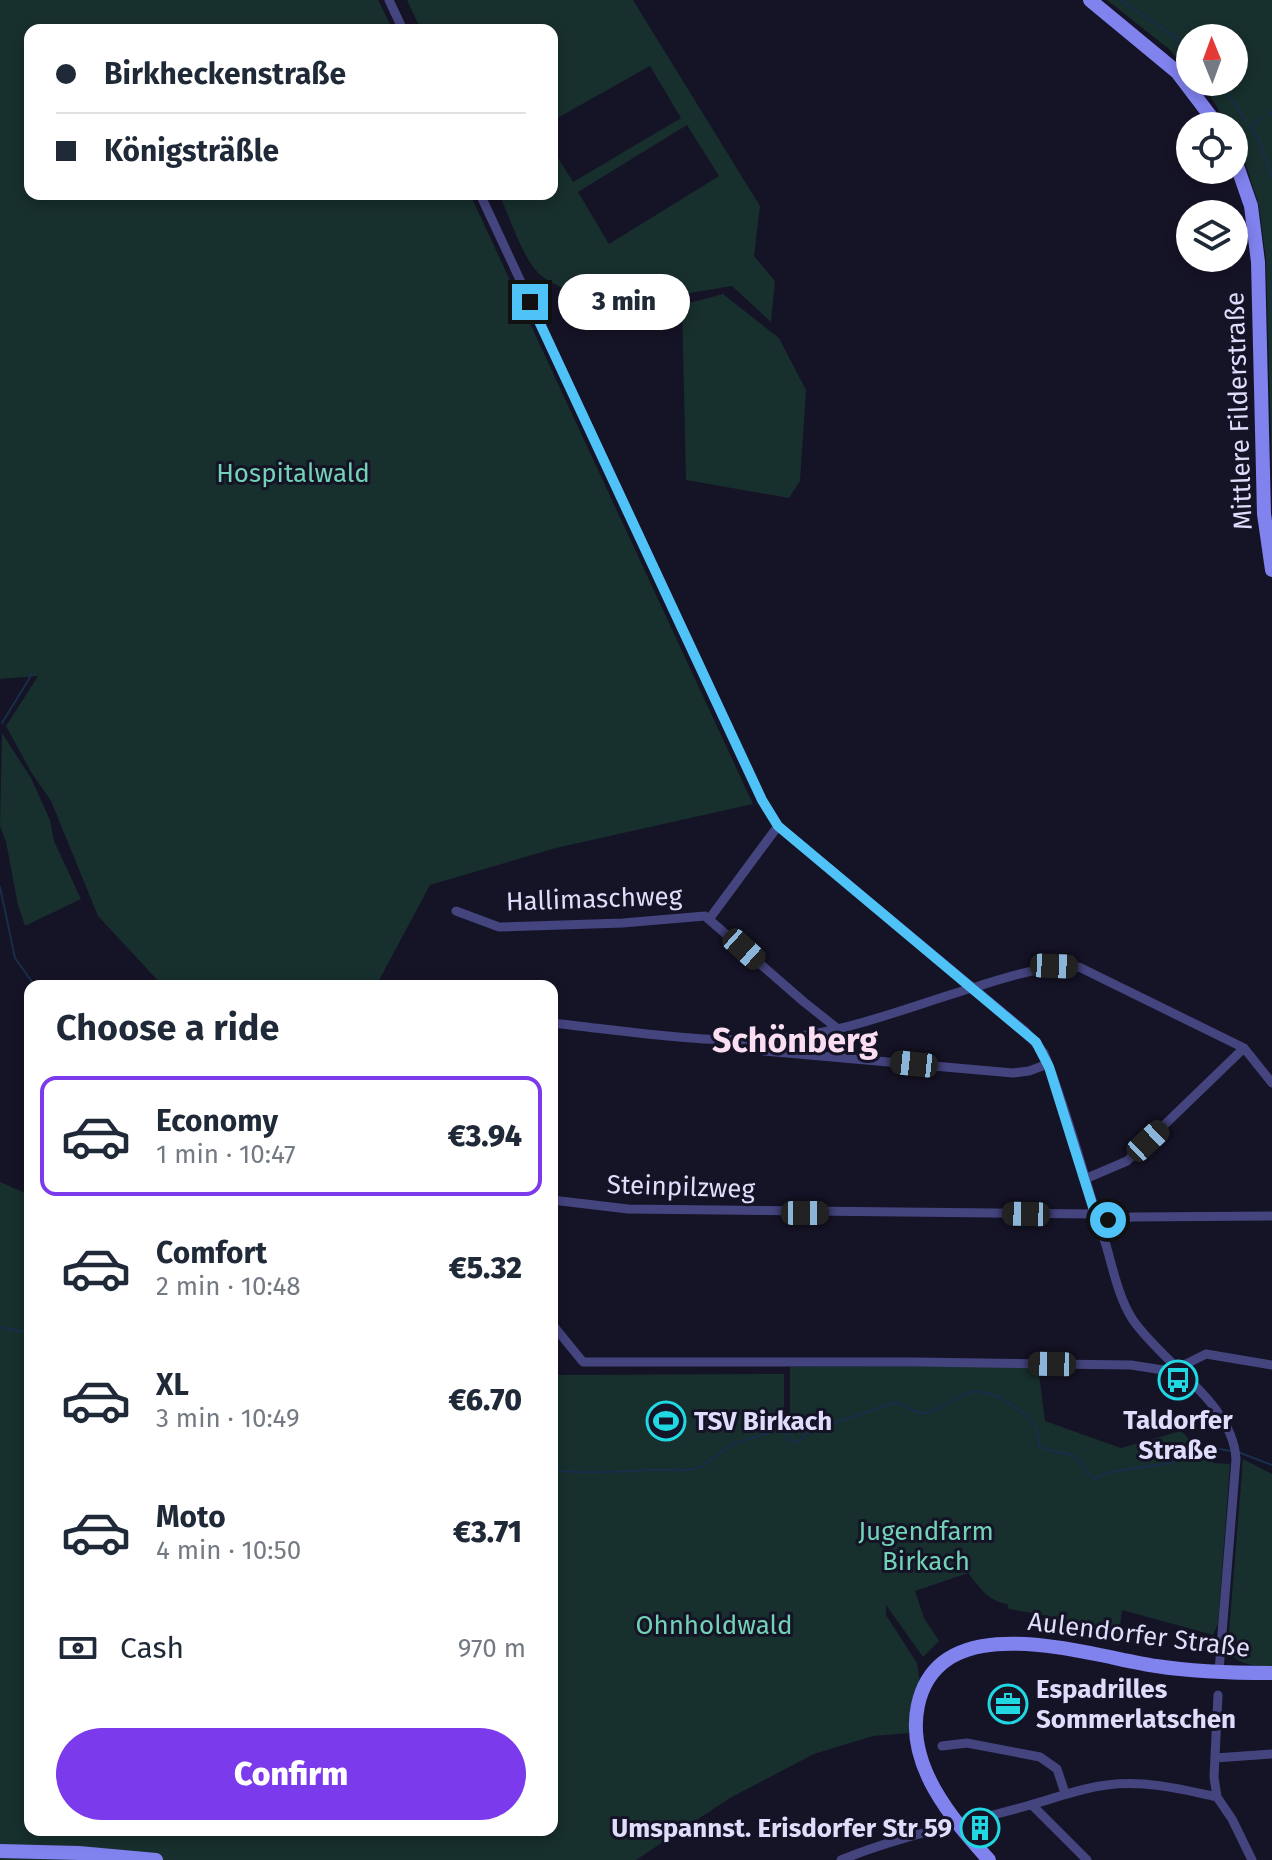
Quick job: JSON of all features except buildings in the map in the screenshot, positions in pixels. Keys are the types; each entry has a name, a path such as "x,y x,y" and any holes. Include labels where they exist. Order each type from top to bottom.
{"main road":[{"path":"1090,0 1177,72 1207,112"},
{"name":"Mittlere Filderstraße","path":"1243,184 1251,206 1258,262 1264,514 1272,570"},
{"name":"Aulendorfer Straße","path":"989,1860 958,1824 934,1787 916,1736 917,1709 926,1684 936,1670 954,1655 978,1647 1027,1644 1159,1667 1272,1673"},
{"path":"0,1854 156,1860"}],"street":[{"path":"389,0 400,24"},
{"path":"483,200 729,730 778,826 1025,1031 1044,1053 1132,1319 1217,1409 1236,1447 1219,1671"},
{"path":"710,918 778,826"},
{"name":"Hallimaschweg","path":"456,911 499,927 623,923 705,916 838,1029"},
{"path":"558,1024 738,1042 807,1035 838,1029 1017,974 1054,966 1079,967 1244,1048 1272,1083"},
{"path":"1085,1179 1127,1161 1244,1048"},
{"path":"764,1051 1013,1073 1048,1064"},
{"name":"Steinpilzweg","path":"558,1201 628,1209 1097,1218 1272,1216"},
{"path":"558,1331 583,1362 916,1362 1131,1365 1163,1370 1176,1369 1206,1354 1272,1365"},
{"path":"1218,1695 1217,1797 1232,1819 1252,1860"},
{"path":"942,1746 967,1743 1040,1757 1057,1769 1065,1793"},
{"path":"1215,1758 1272,1754"},
{"path":"841,1860 1065,1793 1109,1785 1160,1785 1217,1797"},
{"path":"1032,1805 1087,1860"},
{"path":"0,1854 7,1860"}],"green space":[{"name":"Hospitalwald","path":"0,0 378,0 390,24 24,24 24,200 473,200 753,804 556,848 430,885 379,980 157,980 98,916 51,801 6,726 38,676 0,679"},
{"path":"407,0 633,0 760,206 754,256 775,281 771,322 732,286 678,295 679,307 600,298 561,287 533,267 519,241 502,200 558,200 558,158 573,182 681,118 650,66 558,118 558,24 418,24","holes":["687,125 719,176 609,244 578,192"]},
{"path":"1107,0 1272,0 1272,476 1266,260 1259,206 1248,171 1248,112 1220,112 1210,96 1248,96 1248,24 1176,24 1176,57"},
{"path":"723,294 779,338 806,390 800,481 789,498 686,480 682,305"},
{"path":"2,733 31,778 50,820 54,841 81,899 25,926 0,826"},
{"name":"Ohnholdwald","path":"0,1182 24,1192 24,1836 558,1836 558,1375 784,1374 784,1415 790,1414 790,1367 1038,1366 1045,1421 1121,1448 1181,1431 1214,1463 1230,1464 1218,1624 1213,1635 1122,1610 1118,1645 1087,1626 1009,1609 1007,1604 985,1593 968,1573 915,1591 924,1618 939,1641 923,1657 886,1605 886,1615 917,1663 920,1683 911,1708 910,1733 873,1736 814,1754 730,1798 636,1860 0,1860"},
{"path":"1243,1459 1272,1474 1272,1667 1251,1665 1239,1660 1234,1657 1228,1644"}],"waterway":[{"path":"1120,0 1176,39"},
{"path":"1229,96 1240,112"},
{"path":"1263,118 1250,127 1259,140 1272,178"},
{"path":"2,723 32,674"},
{"path":"0,887 15,958 31,980"},
{"path":"0,1327 24,1332"},
{"path":"558,1470 693,1469 734,1444 763,1435 798,1427 815,1429 897,1402 926,1413 972,1392 998,1397 1016,1408 1036,1428 1039,1446 1073,1455 1094,1479 1109,1472 1172,1463 1187,1452 1208,1447 1231,1451"},
{"path":"788,1432 787,1439 795,1442 811,1427"},
{"path":"1238,1452 1272,1465"}],"place":[{"name":"Taldorfer Straße","path":"1178,1380"},
{"name":"TSV Birkach","path":"666,1421"},
{"name":"Espadrilles Sommerlatschen","path":"1008,1704"},
{"name":"Umspannst. Erisdorfer Str 59","path":"980,1828"}],"district":[{"name":"Schönberg","path":"795,1040"}],"route":[{"path":"530,302 762,800 778,826 1036,1042 1049,1067 1098,1223 1108,1220"}],"park label":[{"name":"Jugendfarm Birkach","path":"926,1546"}]}
